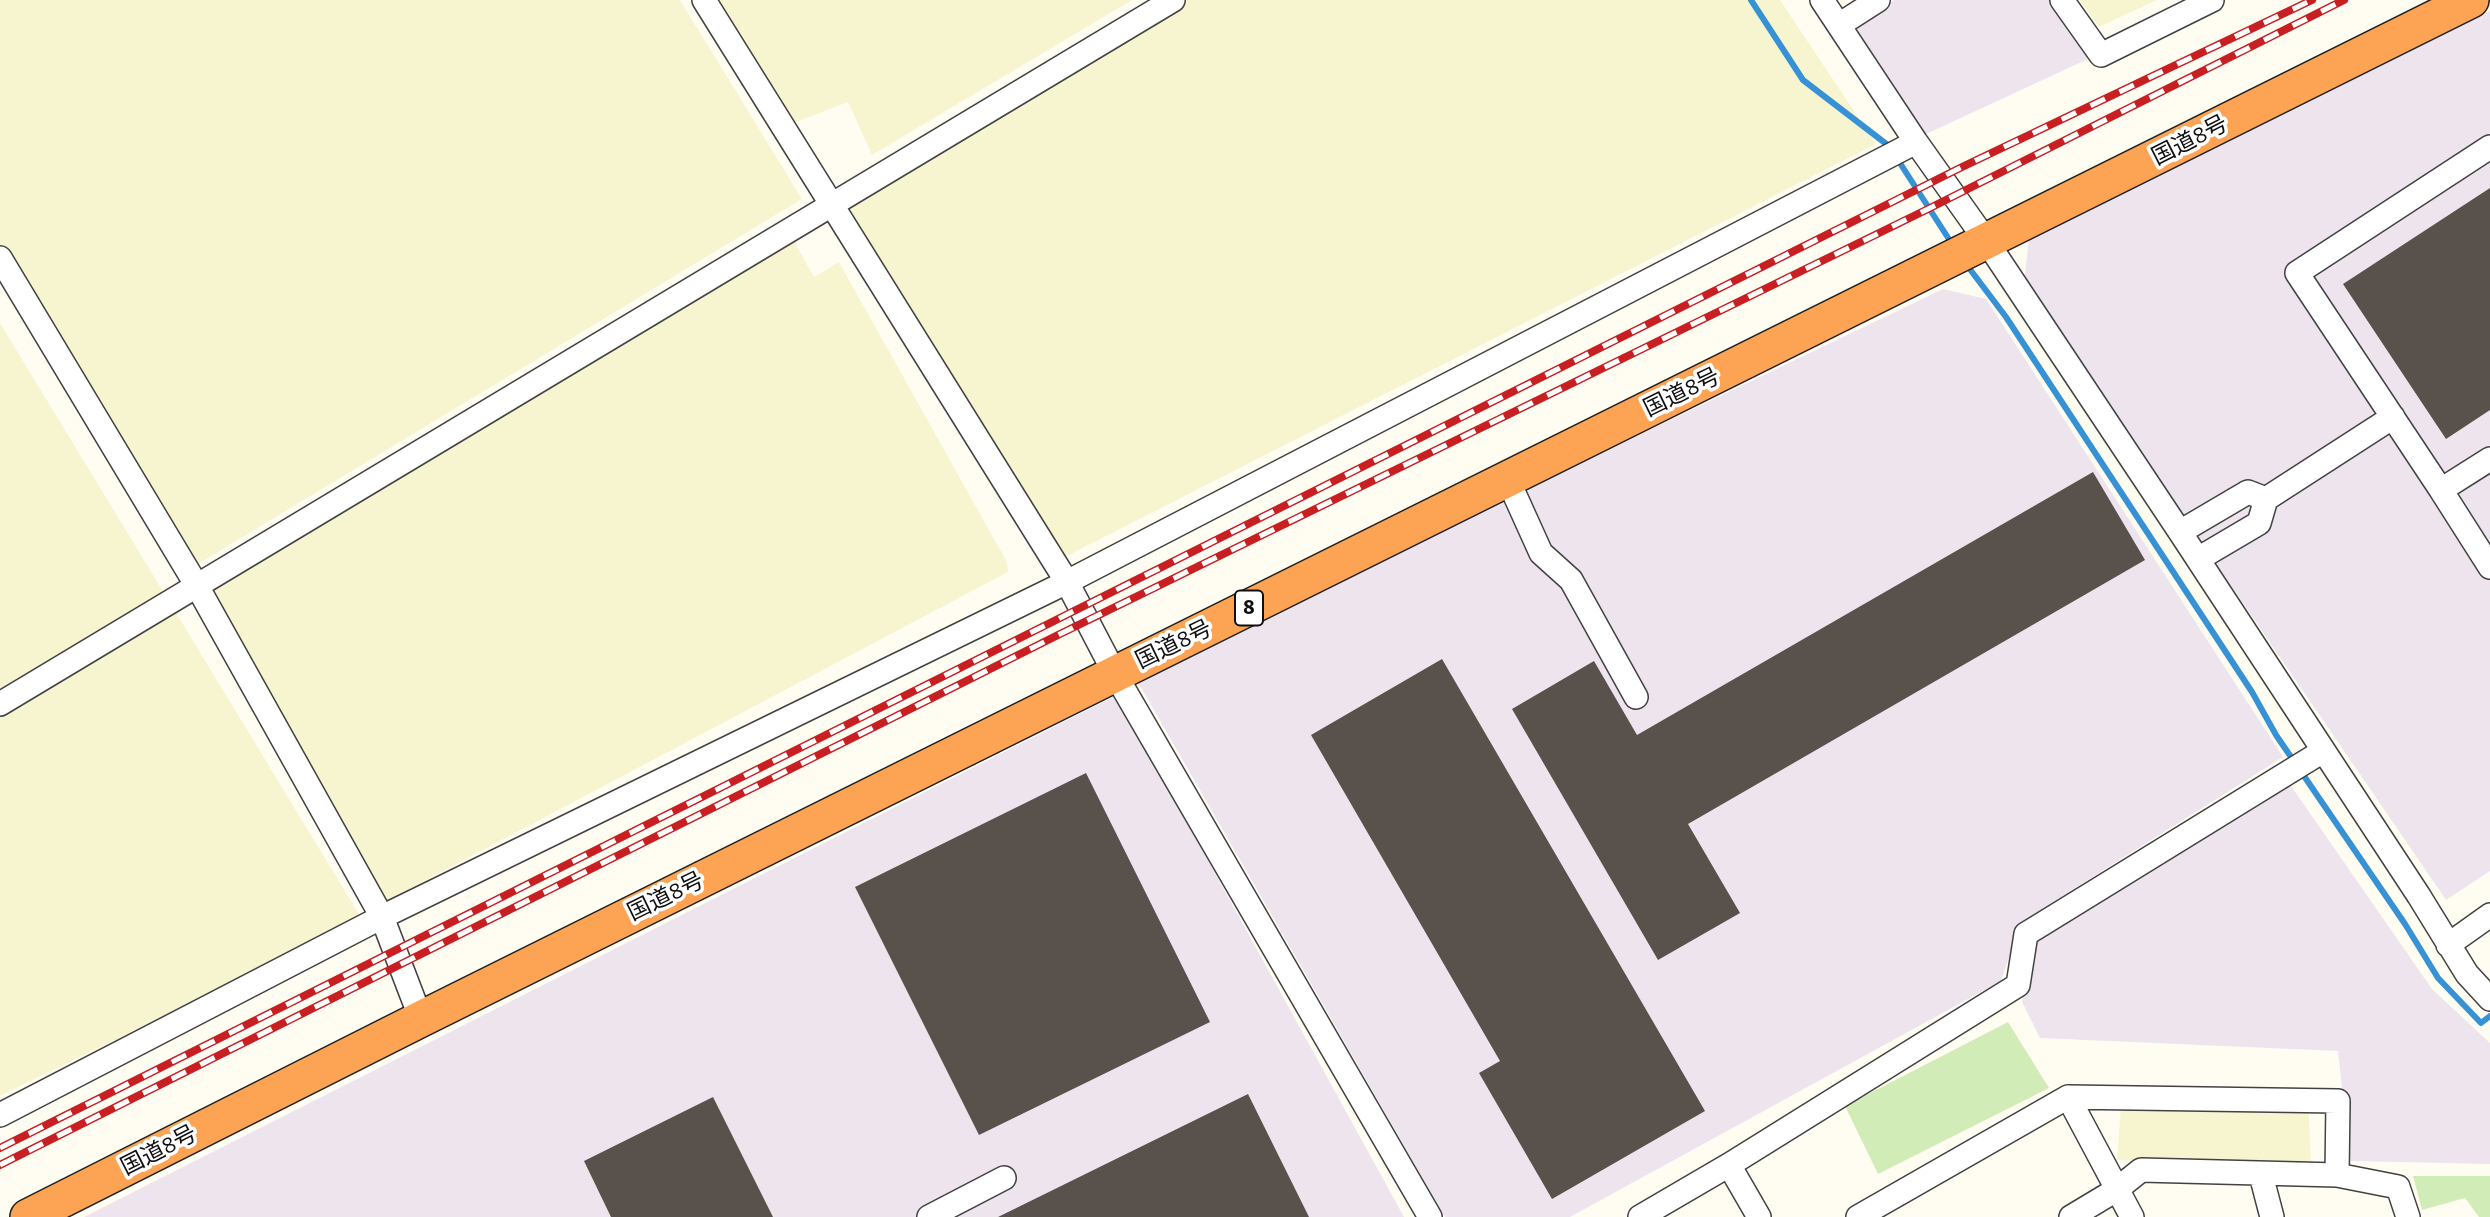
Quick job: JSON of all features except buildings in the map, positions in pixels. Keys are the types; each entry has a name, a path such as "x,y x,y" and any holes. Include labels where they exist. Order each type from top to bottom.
{"highway":[{"name":"国道8号","path":"28,1217 2471,0"}],"street":[{"path":"704,0 1067,582 1115,674 1430,1217"},
{"path":"0,704 1173,0"},
{"path":"1822,0 2198,559 2419,896 2467,974 2490,999"},
{"path":"1839,25 1878,0"},
{"path":"2062,0 2101,55 2212,0"},
{"path":"3,1108 382,918 1067,582 1916,142"},
{"path":"2490,147 2297,273 2490,567"},
{"path":"0,258 197,586 382,918 421,1019"},
{"path":"2198,559 2259,523 2266,499 2393,417"},
{"path":"2441,491 2490,458"},
{"path":"1508,480 1541,553 1571,580 1636,698"},
{"path":"2180,532 2248,492 2266,499"},
{"path":"1640,1217 1729,1165 2018,985 2026,934 2323,751"},
{"path":"2448,944 2490,915"},
{"path":"2068,1097 2132,1217"},
{"path":"1858,1217 2068,1097 2338,1101 2337,1175"},
{"path":"1729,1165 1759,1217"},
{"path":"2071,1217 2116,1191 2141,1170 2337,1175 2398,1187 2408,1217"},
{"path":"2261,1175 2272,1217"},
{"path":"929,1217 1004,1178"}],"shaded area":[{"path":"0,0 680,0 802,199 188,570 0,264"},
{"path":"708,0 1132,0 872,155 848,102 783,127"},
{"path":"1181,0 1780,0 1876,144 1057,561 844,218 847,202"},
{"path":"1894,0 2050,0 2090,58 1924,135 1852,27"},
{"path":"2080,0 2157,0 2099,27"},
{"path":"2490,11 2490,871 2446,900 2024,283 2030,230"},
{"path":"789,232 814,277 839,262 1007,562 1008,572 379,905 204,589"},
{"path":"1943,289 1986,299 2283,757 2021,922 2001,981 1570,1217 1445,1217 1135,677"},
{"path":"0,323 362,919 0,1096"},
{"path":"1117,695 1404,1217 84,1217"},
{"path":"2289,783 2432,989 2490,1043 2490,1164 2350,1161 2338,1051 2040,1038 2022,1002 2035,942"},
{"path":"2121,1108 2309,1113 2311,1165 2117,1160"}],"green space":[{"path":"2008,1022 2049,1088 1878,1174 1845,1106"},
{"path":"2413,1176 2490,1176 2490,1217 2479,1217 2465,1198 2422,1210"}],"waterway":[{"path":"1751,0 1803,80 1889,146 1954,247"},
{"path":"1966,264 2006,317 2252,692 2276,735 2405,924 2438,978 2481,1023 2490,1016"}],"railway":[{"path":"0,1148 1962,167 2312,0"},
{"path":"0,1165 1060,634 1926,210 2344,0"}]}
